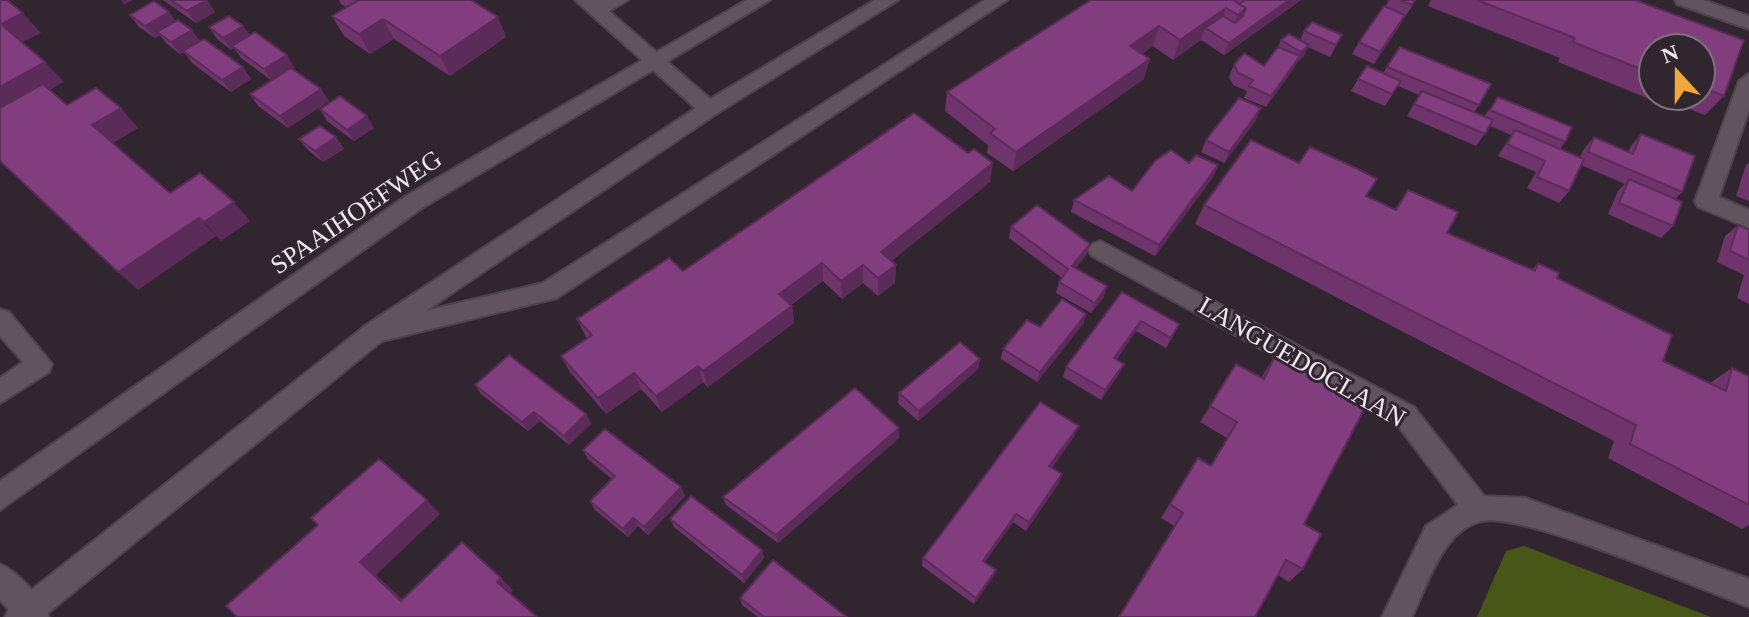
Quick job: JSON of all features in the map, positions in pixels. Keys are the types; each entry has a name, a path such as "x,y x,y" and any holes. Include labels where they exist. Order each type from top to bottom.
{"street":[{"path":"590,5 619,0"},
{"name":"SPAAIHOEFWEG","path":"0,497 414,202 761,0"},
{"path":"0,578 27,615 374,333 709,109 889,0"},
{"path":"374,333 549,291 998,0"},
{"path":"1684,0 1749,23"},
{"path":"590,5 709,109"},
{"path":"1749,81 1706,201 1749,219"},
{"name":"LANGUEDOCLAAN","path":"1100,250 1405,415 1477,508"},
{"path":"0,319 40,364 0,392"},
{"path":"1397,617 1436,535 1477,508 1525,511 1749,593"}],"green space":[{"path":"1524,546 1711,617 1477,617 1506,551"}],"building":[{"path":"0,0 7,0 23,13 1,24 45,62 0,87"},
{"path":"171,0 207,0 187,11"},
{"path":"355,0 471,0 498,17 440,56 383,19 359,34 332,16"},
{"path":"1091,0 1237,0 1246,8 1238,15 1226,8 1180,40 1159,26 1130,46 1150,59 1016,152 990,133 995,129 947,92"},
{"path":"1245,0 1289,0 1229,43 1205,28 1223,16 1235,23 1243,16 1246,8 1239,4"},
{"path":"1477,0 1635,0 1744,40 1724,96 1717,93 1717,32 1637,32 1637,68 1573,42 1575,38"},
{"path":"154,1 169,12 145,26 130,15"},
{"path":"1384,6 1405,15 1380,52 1359,42"},
{"path":"229,16 243,26 223,38 209,27"},
{"path":"178,20 192,30 171,42 157,32"},
{"path":"1312,22 1342,35 1336,45 1304,31"},
{"path":"255,32 287,55 264,69 232,46"},
{"path":"1289,34 1309,45 1301,52 1281,40"},
{"path":"204,39 243,67 222,80 183,51"},
{"path":"1278,47 1300,56 1271,96 1249,86 1253,80 1238,73 1234,65 1244,53 1264,66"},
{"path":"1400,47 1491,84 1479,105 1387,67"},
{"path":"1367,66 1401,81 1392,94 1358,79"},
{"path":"291,68 321,89 280,116 250,94"},
{"path":"43,84 67,105 96,88 121,108 92,125 170,193 200,173 234,202 204,222 199,218 118,272 0,161 0,108"},
{"path":"1422,91 1493,120 1485,134 1414,104"},
{"path":"340,96 367,116 347,130 320,109"},
{"path":"1498,97 1572,127 1565,142 1490,110"},
{"path":"1239,98 1261,108 1229,152 1206,140"},
{"path":"914,113 968,153 974,149 993,163 881,252 896,265 878,278 863,265 841,281 822,263 779,294 792,306 703,371 698,366 656,396 634,373 598,398 561,356 592,335 577,319 669,258 683,271"},
{"path":"320,126 336,137 315,151 299,139"},
{"path":"1515,130 1584,159 1569,191 1537,177 1545,161 1507,144"},
{"path":"1641,134 1695,156 1682,192 1588,152 1594,137 1633,154"},
{"path":"1251,140 1299,163 1310,147 1358,169 1377,179 1366,196 1396,210 1408,190 1458,212 1447,233 1535,271 1538,263 1559,273 1557,278 1672,335 1663,361 1726,391 1732,368 1749,376 1749,505 1630,444 1636,425 1204,205"},
{"path":"1171,150 1189,163 1196,155 1218,165 1159,245 1074,200 1109,176 1132,191 1155,161"},
{"path":"1629,179 1682,202 1673,226 1619,203"},
{"path":"1037,205 1090,244 1072,266 1107,286 1095,303 1059,282 1068,269 1011,227"},
{"path":"1738,225 1749,230 1749,260 1730,251"},
{"path":"1122,292 1179,324 1171,338 1141,321 1114,358 1124,364 1105,390 1066,367"},
{"path":"1062,299 1086,314 1040,372 1003,349 1027,320 1040,327"},
{"path":"960,342 980,359 919,411 899,393"},
{"path":"1276,354 1367,404 1304,524 1321,534 1303,569 1286,560 1255,617 1119,617 1183,513 1170,504 1198,458 1211,466 1237,422 1210,406 1236,364 1264,379"},
{"path":"509,355 586,414 564,436 534,412 522,422 475,385"},
{"path":"855,388 899,428 776,535 723,497"},
{"path":"1040,402 1079,426 1049,466 1062,474 1029,522 1016,514 983,561 996,570 976,598 923,558"},
{"path":"605,429 681,487 644,527 633,518 623,529 590,501 615,476 583,450"},
{"path":"379,459 427,500 360,562 401,601 462,542 501,578 497,582 537,617 237,617 226,606 318,525 311,518"},
{"path":"691,496 762,550 742,575 670,519"},
{"path":"773,560 847,617 764,617 740,598"}]}
